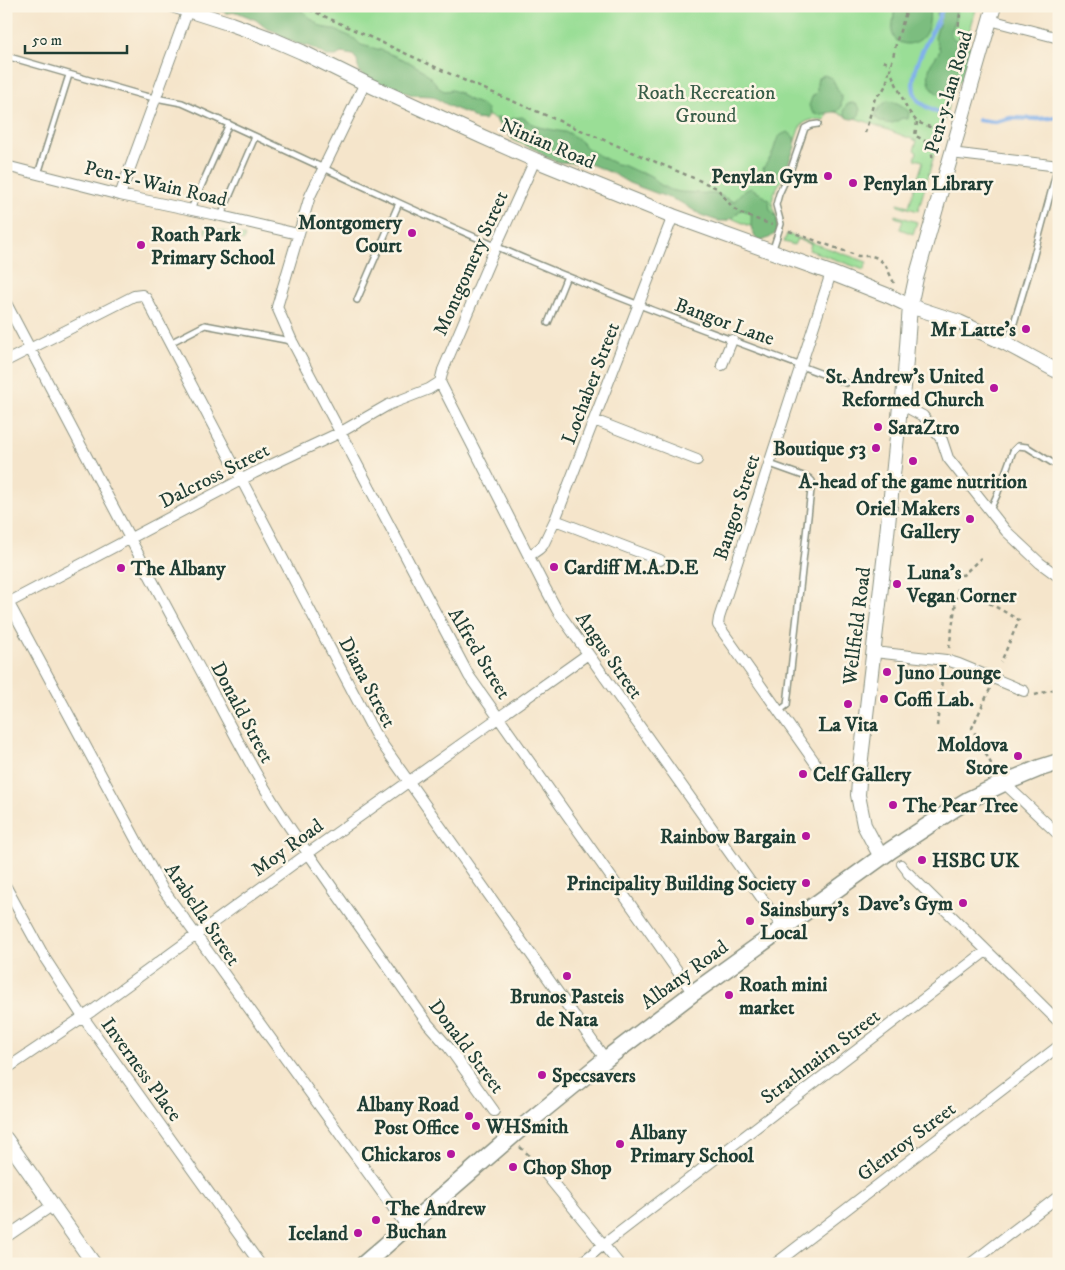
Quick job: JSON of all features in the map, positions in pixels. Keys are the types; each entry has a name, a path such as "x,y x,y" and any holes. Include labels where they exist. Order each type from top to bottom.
{"main road":[{"name":"Albany Road","path":"364,1264 520,1129 606,1059 693,993 881,858 999,777 1059,762"}],"street":[{"name":"Pen-y-lan Road","path":"910,306 951,153 952,127 970,88 994,6"},
{"path":"120,195 155,99 181,8"},
{"name":"Ninian Road","path":"181,8 272,39 535,160 673,216 830,273 910,306 959,322 1008,344 1059,372"},
{"path":"990,20 1059,38"},
{"path":"298,234 310,196 365,83"},
{"path":"951,153 1058,166"},
{"name":"Montgomery Street","path":"440,382 443,370 496,246 535,160"},
{"name":"Pen-Y-Wain Road","path":"6,166 120,195 298,234"},
{"name":"Lochaber Street","path":"529,556 543,545 555,520 673,216"},
{"name":"Alfred Street","path":"298,234 277,307 292,341 464,668 693,993"},
{"name":"Bangor Street","path":"830,273 718,625 821,771 833,777 846,777 854,774 860,767"},
{"name":"Diana Street","path":"30,349 134,296 142,295 146,298 375,734 606,1059"},
{"name":"Donald Street","path":"6,303 129,539 270,799 428,1024 449,1048 494,1111"},
{"name":"Wellfield Road","path":"881,858 868,834 862,817 858,795 900,405 904,400 910,306"},
{"path":"722,365 732,340"},
{"path":"6,361 30,349"},
{"name":"Dalcross Street","path":"7,602 242,479 341,432 388,405 440,382"},
{"name":"Angus Street","path":"440,382 557,610 783,928"},
{"path":"904,400 908,408 923,416 942,440 948,458 1006,531 1040,563 1059,577"},
{"path":"594,420 697,460"},
{"path":"555,520 660,560"},
{"name":"Arabella Street","path":"7,602 162,888 407,1227"},
{"path":"874,652 946,660 1029,693"},
{"name":"Moy Road","path":"6,1069 83,1017 588,654"},
{"path":"999,777 1059,836"},
{"path":"901,864 1059,1022"},
{"name":"Inverness Place","path":"6,887 46,960 83,1017 260,1264"},
{"name":"Strathnairn Street","path":"580,1264 986,951"},
{"name":"Glenroy Street","path":"775,1264 1059,1046"},
{"path":"6,1139 94,1264"},
{"path":"540,1168 619,1264"},
{"path":"970,1264 1059,1196"},
{"path":"6,1237 53,1205"}],"lane":[{"name":"Bangor Lane","path":"6,56 155,99 182,104 399,203 567,276 846,383"},
{"path":"38,174 69,74"},
{"path":"191,210 229,124"},
{"path":"772,252 781,224 776,204 779,194 792,166 805,128 818,124"},
{"path":"221,216 255,137"},
{"path":"1008,344 1058,166"},
{"path":"357,300 399,203"},
{"path":"548,323 567,276"},
{"path":"170,343 205,325 292,341"},
{"path":"989,511 1013,451 1018,446 1026,447 1059,467"},
{"path":"769,463 809,478 812,481 787,704 779,711"}],"path":[{"path":"302,6 470,83 716,188 733,208 740,213 858,256 878,258 890,273"},
{"path":"865,133 875,98 886,85 908,6"},
{"path":"961,6 958,31 960,39 969,45"},
{"path":"883,61 891,64"},
{"path":"890,70 907,109 917,122 935,129 952,127"},
{"path":"917,122 916,136 929,146 934,160"},
{"path":"921,572 963,575 981,558"},
{"path":"949,651 958,588"},
{"path":"975,595 1019,620 1001,662"},
{"path":"937,726 943,671"},
{"path":"1029,693 1059,688"},
{"path":"988,693 972,728 999,777"},
{"path":"521,1148 529,1154 540,1168"}],"green space":[{"path":"216,6 291,6 299,8 321,27 347,35 361,45 381,50 411,63 424,71 439,88 444,91 452,90 460,93 469,100 480,104 487,109 488,115 484,120 476,119 432,96 413,95 386,86 363,76 353,55 341,53 336,56 327,56 309,46 297,44 284,38 256,20 237,12 226,13"},
{"name":"Roath Recreation Ground","path":"234,6 977,6 918,211 898,205 898,203 909,206 922,165 923,161 915,159 917,152 914,150 917,141 828,110 825,120 810,120 799,129 784,175 774,193 772,202 778,221 773,232 769,234 493,118 320,40"},
{"path":"895,6 929,6 929,25 920,40 906,44 894,38 892,32"},
{"path":"938,6 956,6 955,21 950,34 954,39 970,46 976,53 973,68 959,82 955,90 938,94 929,83 929,69 940,50 935,38 939,24"},
{"path":"824,75 832,78 842,98 841,107 838,111 817,115 813,113 809,106 812,97 817,92 818,78"},
{"path":"887,101 904,107 909,112 908,119 902,118 890,123 877,119 875,114"},
{"path":"852,103 858,105 860,111 858,117 852,119 846,117 844,111 846,105"},
{"path":"498,117 506,121 522,117 538,127 569,133 598,155 616,164 647,174 659,184 671,190 717,194 734,202 742,193 752,188 769,200 770,210 777,220 777,232 766,239 760,240 754,235 751,228 751,214 744,210 740,210 727,221 718,221 701,215 680,202 629,183 612,173 590,164 558,162 546,157 535,149 514,141 499,125 496,120"},
{"path":"788,132 794,137 795,147 787,167 779,175 769,178 765,175 763,168 771,156 778,138"},
{"path":"895,215 917,222 913,234 900,229 903,220 895,217"},
{"path":"206,227 245,236 244,241 205,232"},
{"path":"787,234 867,262 864,270 809,250 811,244 797,239 794,245 784,242"}],"waterway":[{"path":"943,6 917,64 913,86 915,95 921,103 945,115"},
{"path":"979,120 995,122 1011,118 1039,119 1059,117"}],"place":[{"name":"Penylan Gym","path":"828,176"},
{"name":"Penylan Library","path":"853,183"},
{"name":"Montgomery Court","path":"412,233"},
{"name":"Roath Park Primary School","path":"141,245"},
{"name":"Mr Latte's","path":"1026,329"},
{"name":"St. Andrew's United Reformed Church","path":"994,388"},
{"name":"SaraZtro","path":"878,427"},
{"name":"Boutique 53","path":"876,448"},
{"name":"A-head of the game nutrition","path":"913,461"},
{"name":"Oriel Makers Gallery","path":"970,519"},
{"name":"Cardiff M.A.D.E","path":"554,567"},
{"name":"The Albany","path":"121,568"},
{"name":"Luna's Vegan Corner","path":"897,584"},
{"name":"Juno Lounge","path":"887,672"},
{"name":"Coffi Lab.","path":"884,699"},
{"name":"La Vita","path":"848,704"},
{"name":"Moldova Store","path":"1018,756"},
{"name":"Celf Gallery","path":"803,774"},
{"name":"The Pear Tree","path":"893,805"},
{"name":"Rainbow Bargain","path":"806,836"},
{"name":"HSBC UK","path":"922,860"},
{"name":"Principality Building Society","path":"806,883"},
{"name":"Dave's Gym","path":"963,903"},
{"name":"Sainsbury's Local","path":"750,921"},
{"name":"Brunos Pasteis de Nata","path":"567,976"},
{"name":"Roath mini market","path":"729,995"},
{"name":"Specsavers","path":"542,1075"},
{"name":"Albany Road Post Office","path":"469,1116"},
{"name":"WHSmith","path":"476,1126"},
{"name":"Albany Primary School","path":"620,1144"},
{"name":"Chickaros","path":"451,1154"},
{"name":"Chop Shop","path":"513,1167"},
{"name":"The Andrew Buchan","path":"376,1220"},
{"name":"Iceland","path":"358,1233"}]}
